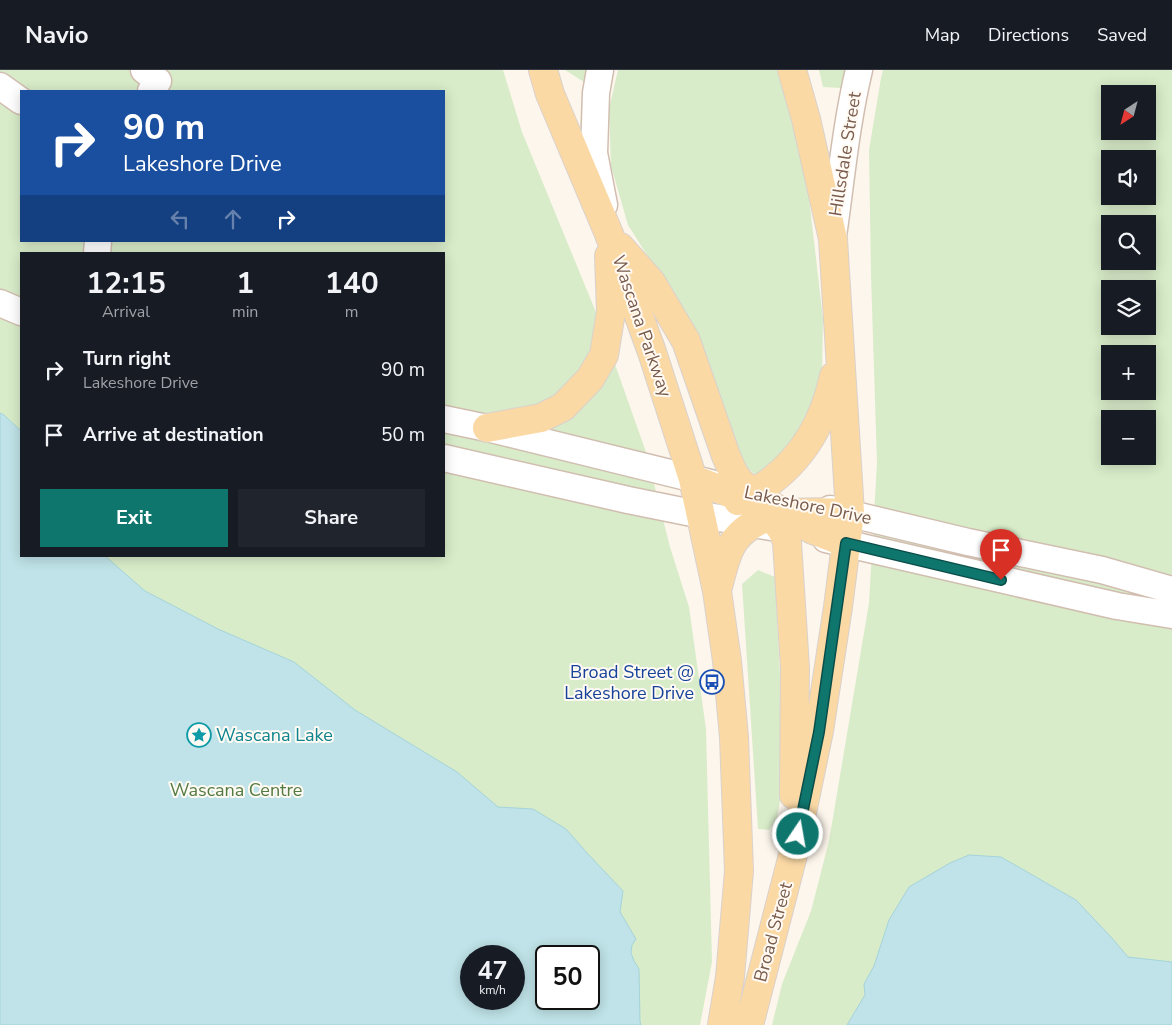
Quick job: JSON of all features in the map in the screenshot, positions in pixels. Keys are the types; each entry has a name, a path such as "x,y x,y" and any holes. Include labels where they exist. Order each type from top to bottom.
{"main road":[{"name":"Wascana Parkway","path":"543,70 550,94 609,234 652,352 693,479 717,590"},
{"path":"693,479 764,513 846,543 850,513 833,239 806,119 792,70"},
{"path":"487,428 541,418 563,407 590,379 604,355 611,312 609,234"},
{"path":"609,234 651,282 686,341 734,474 787,542 795,668 794,851"},
{"path":"717,590 724,564 734,541 764,513 773,480 791,464 808,442 821,418 830,396 839,347"},
{"path":"702,515 724,508 764,513 850,513"},
{"name":"Broad Street","path":"749,1025 794,851 819,732 846,543"},
{"name":"Broad Street","path":"717,590 727,661 734,737 739,872 730,977 722,1025"}],"street":[{"path":"144,70 158,81 152,90"},
{"path":"600,70 596,93 594,153 609,234"},
{"name":"Hillsdale Street","path":"833,239 853,99 859,70"},
{"path":"0,86 20,100"},
{"path":"0,303 20,312"},
{"path":"445,419 693,479"},
{"path":"445,458 702,515"},
{"name":"Lakeshore Drive","path":"764,513 850,513 968,542 1108,571 1172,590"},
{"name":"Lakeshore Drive","path":"846,543 1116,606 1172,615"}],"green space":[{"name":"Wascana Centre","path":"0,70 503,70 522,132 600,322 646,452 670,547 689,607 706,729 712,962 700,1025 0,1025"},
{"path":"565,70 587,70 584,82"},
{"path":"618,70 780,70 808,189 823,319 822,377 813,422 759,477 740,463 724,405 676,301 628,225 611,166 609,109"},
{"path":"819,70 845,70 841,88 823,87"},
{"path":"883,70 1172,70 1172,1025 772,1025 782,984 811,911 829,841 869,603 877,463 869,150"},
{"path":"758,570 775,577 785,772 777,818 769,830 758,829 742,584"}],"water":[{"name":"Wascana Lake","path":"0,413 20,430 20,557 106,557 145,591 218,629 294,662 355,710 457,772 498,807 533,809 566,829 623,891 620,912 636,939 632,945 631,953 639,969 641,1025 0,1025"},
{"path":"969,855 1001,857 1076,900 1128,957 1172,962 1172,1025 847,1025 865,995 864,984 874,966 889,920 909,887 950,863"}],"place":[{"name":"Broad Street @ Lakeshore Drive","path":"712,682"},
{"name":"Wascana Lake","path":"199,735"}],"route":[{"path":"798,834 819,732 846,543 1001,580"}]}
